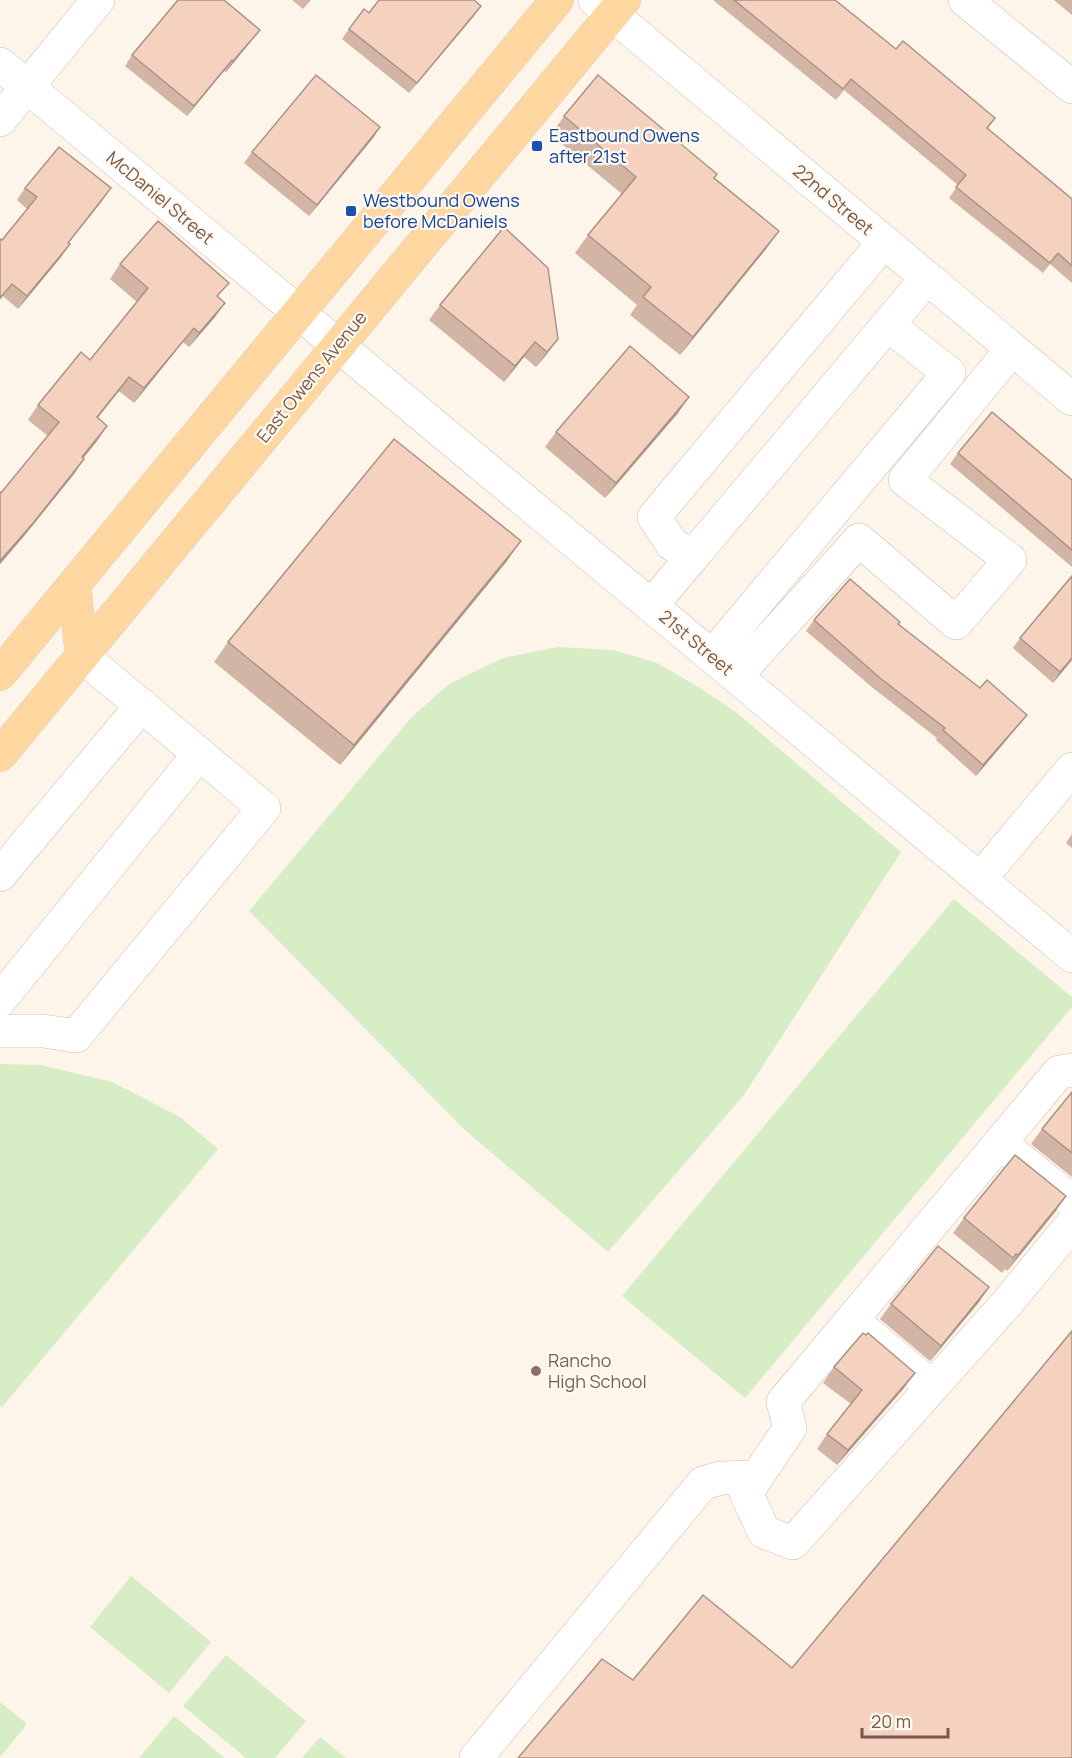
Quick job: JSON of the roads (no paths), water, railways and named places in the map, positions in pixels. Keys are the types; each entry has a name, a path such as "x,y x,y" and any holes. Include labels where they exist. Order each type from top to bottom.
{"main road":[{"name":"East Owens Avenue","path":"0,755 82,656 557,0"},
{"name":"East Owens Avenue","path":"0,674 74,585 319,329 610,5"},
{"path":"74,585 82,656"}],"street":[{"path":"0,120 98,0"},
{"path":"965,0 1072,87"},
{"name":"22nd Street","path":"610,5 884,242 1072,399"},
{"name":"McDaniel Street","path":"0,64 319,329"},
{"path":"693,556 672,544 654,517 884,242"},
{"path":"651,606 927,278"},
{"path":"724,666 949,373 888,325"},
{"name":"21st Street","path":"319,329 1072,956"},
{"path":"724,666 859,540 956,623 1010,560 905,480 1012,349"},
{"path":"0,1032 43,1031 76,1036 264,808 82,656"},
{"path":"0,875 142,705"},
{"path":"0,1000 199,754"},
{"path":"980,879 1072,769"},
{"path":"1072,1070 1059,1072 1000,1143 933,1242 852,1320 783,1402 790,1428 746,1493 764,1532 794,1543 932,1387 998,1295 1072,1224"},
{"path":"1000,1143 1072,1201"},
{"path":"852,1320 932,1387"},
{"path":"476,1758 704,1483 721,1478 757,1478"}],"place":[{"name":"Eastbound Owens after 21st","path":"537,146"},
{"name":"Westbound Owens before McDaniels","path":"351,211"},
{"name":"Rancho High School","path":"536,1371"}]}
